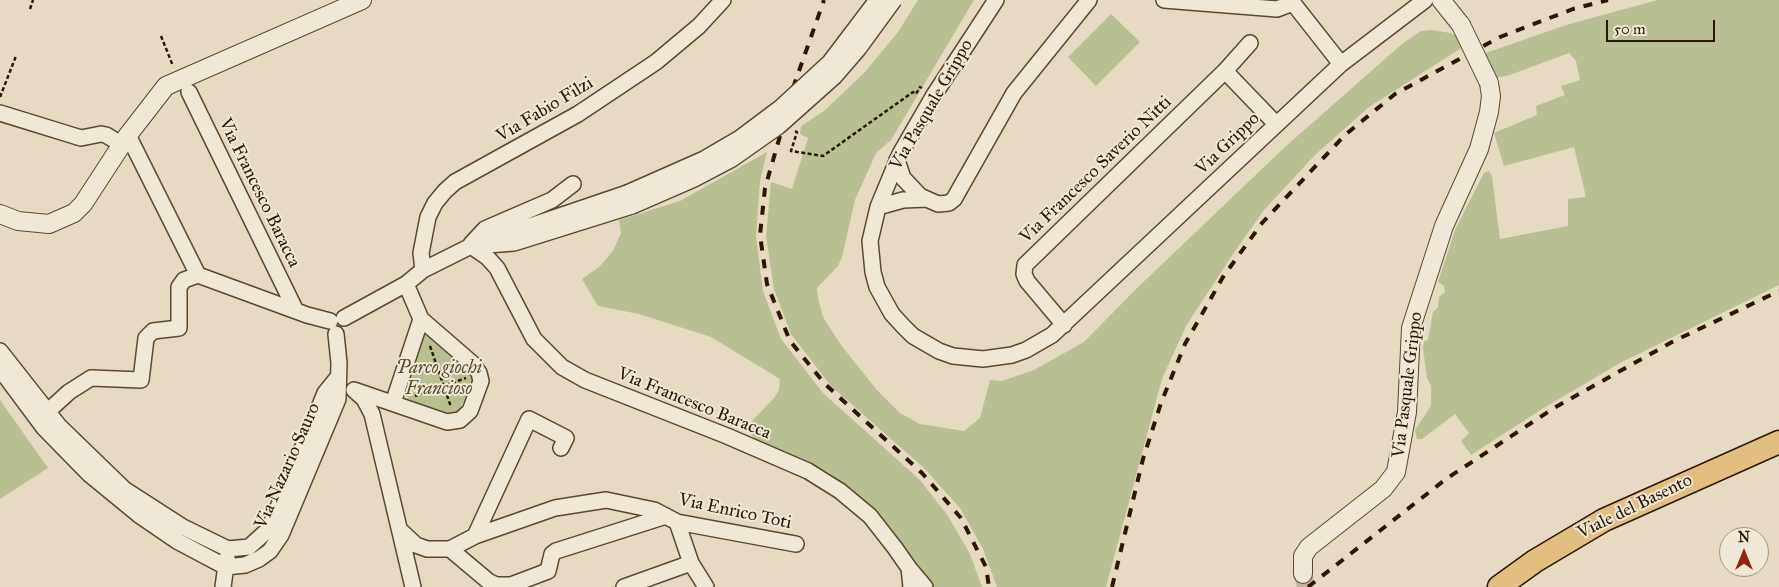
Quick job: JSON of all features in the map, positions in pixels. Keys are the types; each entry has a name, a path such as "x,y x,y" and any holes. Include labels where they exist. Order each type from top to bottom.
{"main road":[{"name":"Viale del Basento","path":"1499,587 1536,561 1604,520 1779,442"}],"street":[{"path":"0,214 18,221 49,224 74,213 83,204 124,139 159,93 183,86 362,0"},
{"name":"Via Fabio Filzi","path":"423,270 422,254 428,217 435,202 444,191 455,182 578,114 656,62 699,26 723,0"},
{"path":"630,200 740,138 780,108 830,62 877,0"},
{"path":"47,412 69,392 91,378 141,380 146,338 153,331 179,328 179,287 184,280 198,275 336,324 406,284 423,270 470,246 630,200 694,179 732,159 779,126 834,77 859,48 894,0"},
{"name":"Via Pasquale Grippo","path":"996,0 934,95 897,160 878,207 870,241 873,272 878,287 892,314 914,336 926,344 961,357 998,358 1026,350 1046,340 1064,325"},
{"path":"897,160 907,185 927,199 943,204 954,199 1014,93 1089,0"},
{"path":"1164,0 1277,9 1295,2 1342,64"},
{"name":"Via Grippo","path":"1064,325 1342,64 1425,0"},
{"name":"Via Pasquale Grippo","path":"1303,574 1303,556 1308,547 1383,489 1396,472 1407,412 1411,328 1444,226 1479,149 1489,112 1491,96 1489,83 1461,25 1441,0"},
{"name":"Via Francesco Saverio Nitti","path":"1064,325 1027,281 1024,274 1025,265 1225,71 1250,43"},
{"path":"1225,71 1276,124"},
{"name":"Via Francesco Baracca","path":"183,86 296,311"},
{"path":"0,113 81,138 106,135 124,139 198,275"},
{"path":"470,246 485,229 552,200 573,184"},
{"path":"878,207 903,200 927,199"},
{"name":"Via Francesco Baracca","path":"470,246 487,257 497,268 534,339 562,367 585,380 727,436 808,471 840,491 870,516 909,568 926,587"},
{"path":"354,390 447,422 456,422 464,418 470,411 481,381 479,373 473,364 421,319 406,284"},
{"path":"394,403 421,319"},
{"name":"Via Nazario Sauro","path":"226,567 244,565 259,560 270,551 281,535 338,399 336,324"},
{"path":"0,351 47,412 84,453 124,489 183,527 228,549 223,587"},
{"path":"0,369 44,428 89,474 124,504 162,531 198,554 226,567"},
{"path":"338,377 364,399 372,414 413,587"},
{"name":"Via Nazario Sauro","path":"228,549 249,548 269,529 325,394 338,377"},
{"path":"475,536 529,419 566,438 561,448"},
{"name":"Via Enrico Toti","path":"400,530 421,547 438,551 450,549 475,536 555,508 583,502 606,500 624,502 654,510 671,519 796,544"},
{"path":"671,519 691,563 706,587"},
{"name":"Via Enrico Toti","path":"450,549 488,581 496,585 511,585 548,572 552,554 556,551 671,519"},
{"path":"624,587 691,563"},
{"path":"909,568 911,587"}],"path":[{"path":"30,9 33,0"},
{"path":"161,36 183,86"},
{"path":"0,97 16,56"},
{"path":"797,132 791,151 823,156 913,92 916,94 920,86 934,95"},
{"path":"421,319 456,422"},
{"path":"394,403 479,373"}],"green space":[{"path":"918,0 974,0 891,140 876,153 855,200 842,257 838,266 817,288 818,298 823,317 841,345 876,389 900,413 920,424 964,431 980,418 990,380 1002,381 1034,370 1084,342 1135,290 1285,147 1402,44 1421,31 1431,30 1451,33 1461,38 1466,45 1369,107 1315,155 1264,210 1233,254 1186,326 1162,379 1106,587 997,587 983,549 960,508 924,468 831,386 791,334 774,289 766,236 771,182 792,189 808,138 800,134 801,126 824,111 865,72 898,32"},
{"path":"1658,0 1779,0 1779,285 1620,363 1542,409 1471,455 1461,441 1469,433 1455,414 1422,439 1417,439 1415,430 1431,406 1431,386 1427,378 1423,348 1424,341 1428,340 1433,312 1438,307 1439,297 1445,292 1444,286 1438,282 1455,230 1484,173 1489,171 1492,176 1500,239 1568,226 1568,199 1586,197 1574,147 1504,166 1494,133 1537,115 1536,106 1565,95 1561,86 1580,80 1576,61 1569,53 1507,76 1497,77 1483,54 1566,25"},
{"path":"1111,14 1140,42 1096,86 1068,57"},
{"path":"767,152 760,181 756,236 763,291 781,339 823,393 920,480 948,516 970,554 982,587 933,587 906,549 867,503 828,472 755,440 749,431 752,421 774,398 779,390 780,379 711,337 639,314 598,306 582,279 599,267 613,251 621,233 619,220 680,201"},
{"name":"Parco giochi Francioso","path":"429,334 471,370 473,381 458,413 451,414 411,401 406,396 406,389 423,336"},
{"path":"0,400 48,468 0,499"}],"tunnel":[{"path":"1303,574 1306,587"}],"railway":[{"path":"793,88 824,0"},
{"path":"1112,587 1143,459 1161,403 1185,344 1223,277 1262,223 1345,135 1395,94 1500,37 1573,9 1608,0"},
{"path":"780,136 765,188 760,235 767,284 790,341 825,384 922,473 961,518 986,567 989,587"},
{"path":"1308,587 1446,479 1554,408 1672,342 1779,291"}]}
